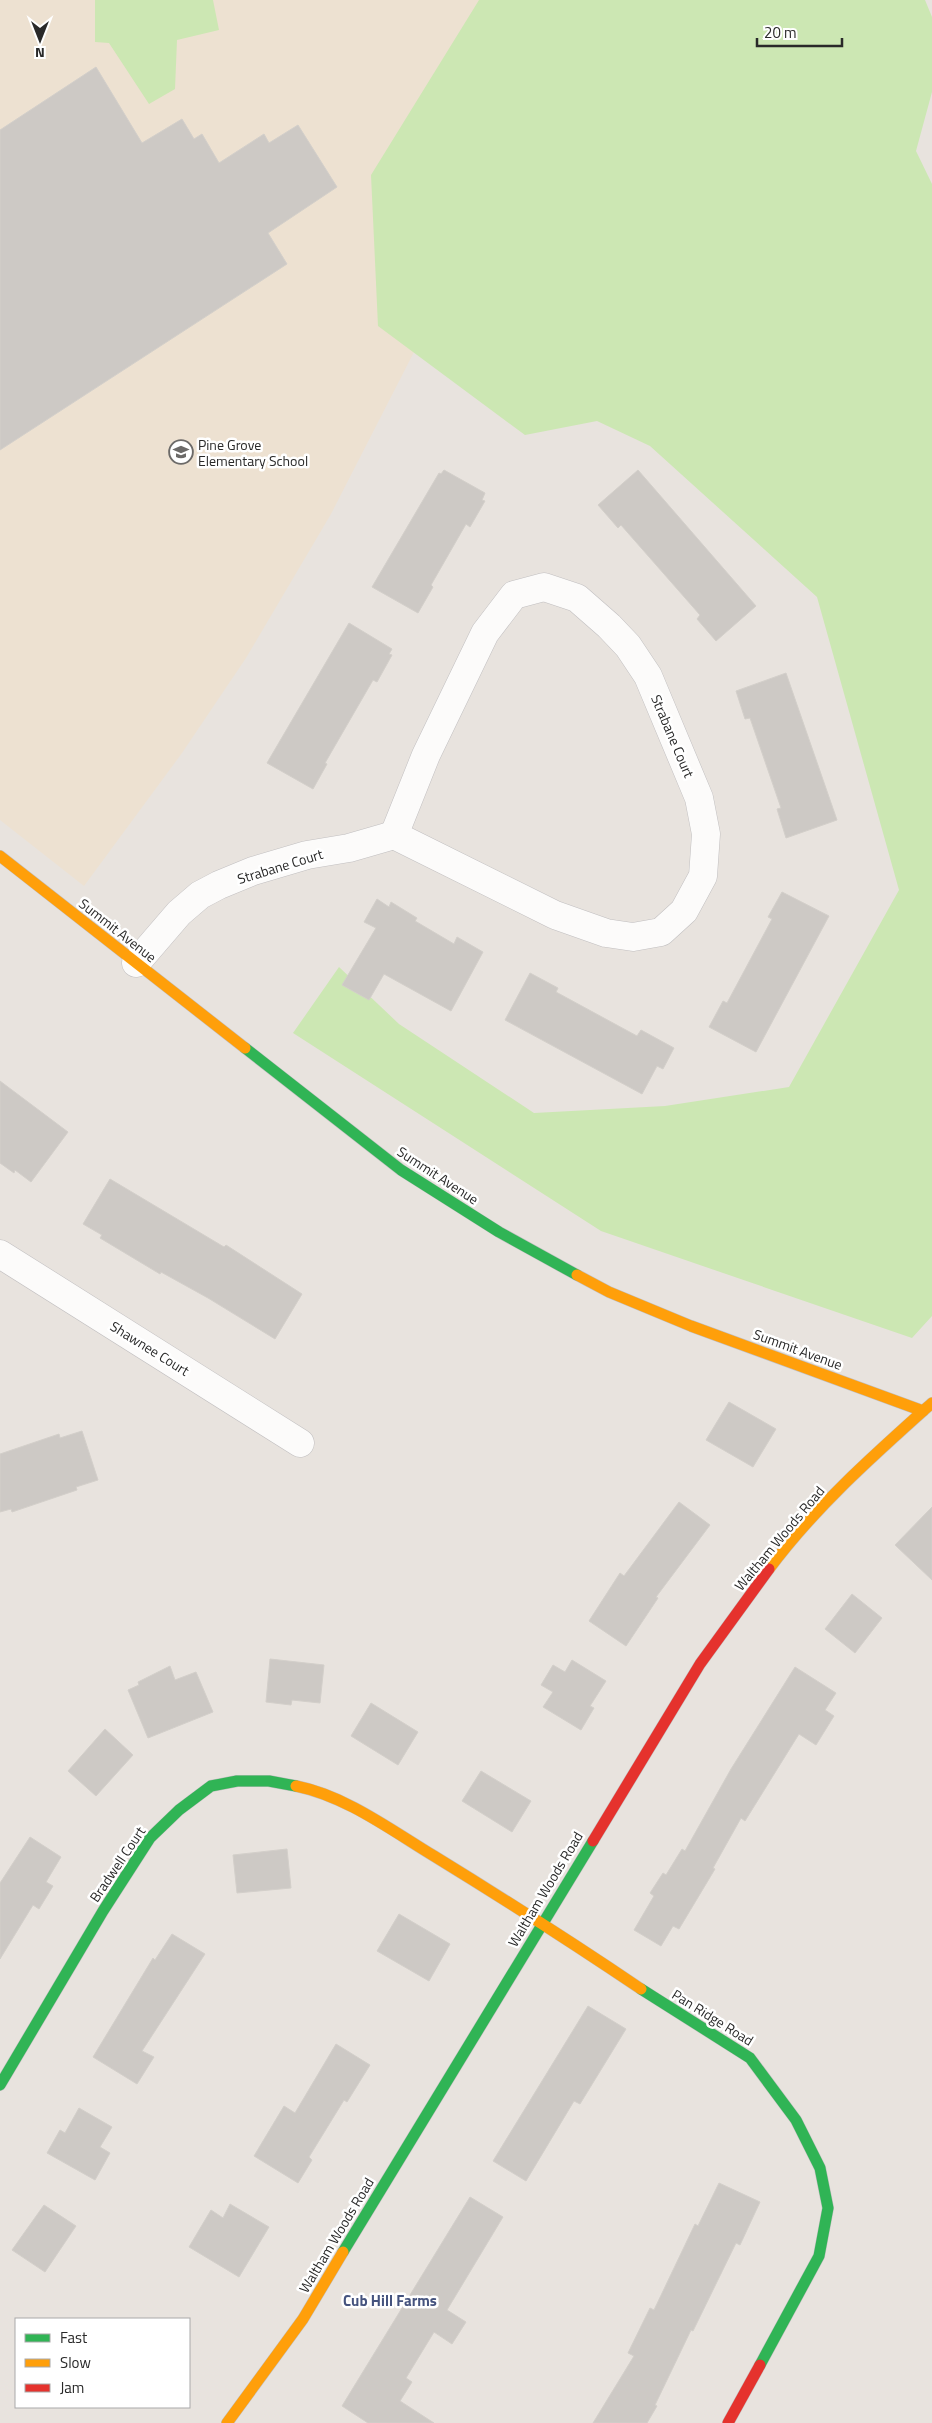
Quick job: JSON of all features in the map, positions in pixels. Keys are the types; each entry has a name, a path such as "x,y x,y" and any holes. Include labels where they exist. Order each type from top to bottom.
{"street":[{"name":"Strabane Court","path":"136,963 179,913 200,895 219,885 262,868 307,855 349,848 394,835 556,915 606,933 633,938 661,932 684,911 703,876 706,834 699,798 648,676 628,646 609,626 577,598 544,587 514,595 485,633 426,755 394,835"},
{"name":"Summit Avenue","path":"0,856 400,1170 500,1232 609,1292 700,1330 929,1410"},
{"name":"Shawnee Court","path":"0,1254 300,1443"},
{"name":"Waltham Woods Road","path":"227,2423 256,2386 303,2319 700,1664 783,1551 833,1497 929,1410"},
{"name":"Bradwell Court","path":"0,2085 103,1911 150,1838 179,1810 211,1786 236,1780 269,1780 320,1791 384,1825 542,1923"},
{"name":"Pan Ridge Road","path":"542,1923 691,2022 750,2058 796,2120 820,2168 828,2208 819,2256 728,2423"}],"shaded area":[{"name":"Pine Grove Elementary School","path":"0,0 553,0 434,313 331,514 246,658 182,753 84,886 0,820"}],"green space":[{"path":"95,0 213,0 219,30 177,40 175,89 149,104 109,43 95,42"},
{"path":"479,0 925,0 932,17 932,92 916,151 932,184 932,1316 912,1338 601,1231 293,1033 339,967 399,1024 534,1113 665,1106 789,1087 899,890 817,597 650,446 597,421 525,435 378,326 371,175"}],"building":[{"path":"96,67 142,143 182,119 194,139 202,134 219,163 264,134 269,143 298,125 337,187 268,233 287,264 0,450 0,130"},
{"path":"444,470 485,493 482,500 485,501 470,527 466,524 431,585 433,587 418,613 372,587 439,473 441,474"},
{"path":"638,470 756,606 716,641 697,619 700,615 621,525 618,528 598,505"},
{"path":"349,623 392,649 389,654 392,655 377,682 373,680 325,763 327,764 313,789 267,763"},
{"path":"786,673 837,820 786,838 777,809 781,808 750,718 745,719 736,691"},
{"path":"782,892 829,916 756,1052 709,1027 723,1001 727,1003 772,919 768,917"},
{"path":"377,899 389,907 391,902 417,918 415,921 454,944 457,937 483,952 451,1011 384,974 369,1000 342,985 376,928 364,922"},
{"path":"530,973 558,988 556,992 637,1036 641,1030 674,1048 663,1069 657,1066 642,1094 505,1020"},
{"path":"0,1081 68,1132 31,1182 15,1170 14,1173 0,1163"},
{"path":"110,1179 224,1247 226,1245 302,1294 275,1339 208,1298 161,1272 160,1274 100,1238 102,1235 83,1224"},
{"path":"729,1402 776,1429 753,1467 706,1440"},
{"path":"82,1431 98,1480 76,1487 77,1490 12,1512 11,1509 0,1512 0,1454 59,1434 60,1438"},
{"path":"679,1502 710,1525 656,1597 658,1598 626,1646 589,1621 620,1573 624,1576"},
{"path":"932,1507 932,1580 895,1545"},
{"path":"852,1594 882,1618 855,1653 825,1629"},
{"path":"270,1659 324,1665 320,1703 292,1700 291,1705 266,1702"},
{"path":"572,1660 606,1681 590,1706 594,1708 581,1730 543,1707 553,1692 541,1685 553,1665 565,1672"},
{"path":"170,1666 175,1680 196,1672 213,1712 148,1738 128,1690 139,1685 138,1682"},
{"path":"795,1667 836,1693 825,1710 834,1716 816,1745 799,1734 745,1821 741,1818 713,1868 715,1869 679,1929 673,1926 661,1946 634,1930 654,1896 650,1893 663,1873 666,1875 682,1849 685,1851 731,1769"},
{"path":"371,1703 418,1732 398,1765 351,1736"},
{"path":"105,1729 133,1755 96,1796 68,1771"},
{"path":"481,1771 531,1801 512,1832 462,1801"},
{"path":"30,1837 61,1857 46,1882 53,1886 39,1909 33,1905 0,1959 0,1883"},
{"path":"287,1849 291,1888 237,1893 233,1855"},
{"path":"399,1914 450,1944 429,1981 377,1951"},
{"path":"172,1934 205,1954 142,2051 154,2057 137,2084 93,2057 153,1958 155,1960"},
{"path":"588,2006 626,2029 580,2104 574,2101 526,2181 493,2161"},
{"path":"336,2044 370,2065 347,2102 344,2100 309,2157 312,2160 298,2183 254,2156 284,2106 295,2113"},
{"path":"79,2108 112,2127 100,2147 110,2153 95,2180 47,2153 60,2130 65,2133"},
{"path":"719,2183 760,2202 740,2245 736,2243 693,2331 691,2330 655,2405 657,2406 647,2423 593,2423 634,2356 628,2353 650,2308 654,2310 695,2224 698,2226"},
{"path":"470,2197 503,2217 447,2310 466,2322 452,2344 434,2332 406,2378 412,2382 400,2401 434,2423 368,2423 342,2406"},
{"path":"230,2204 269,2227 239,2277 189,2247 211,2210 223,2218"},
{"path":"44,2205 76,2226 45,2272 12,2250"}],"traffic: fast":[{"path":"245,1048 401,1170 499,1232 577,1275"},
{"path":"0,2085 103,1911 150,1838 179,1810 211,1786 237,1781 269,1781 296,1786"},
{"path":"343,2252 593,1841"},
{"path":"641,1989 750,2058 796,2120 820,2168 828,2208 819,2256 760,2365"}],"traffic: slow":[{"path":"0,856 245,1048"},
{"path":"577,1275 609,1292 691,1326 923,1411"},
{"path":"769,1569 826,1503 932,1403"},
{"path":"296,1786 333,1798 385,1825 641,1989"},
{"path":"227,2423 303,2319 343,2252"}],"traffic: jam":[{"path":"593,1841 700,1664 769,1569"},
{"path":"728,2423 760,2365"}],"place":[{"name":"Pine Grove Elementary School","path":"181,452"}],"district":[{"name":"Cub Hill Farms","path":"390,2300"}]}
